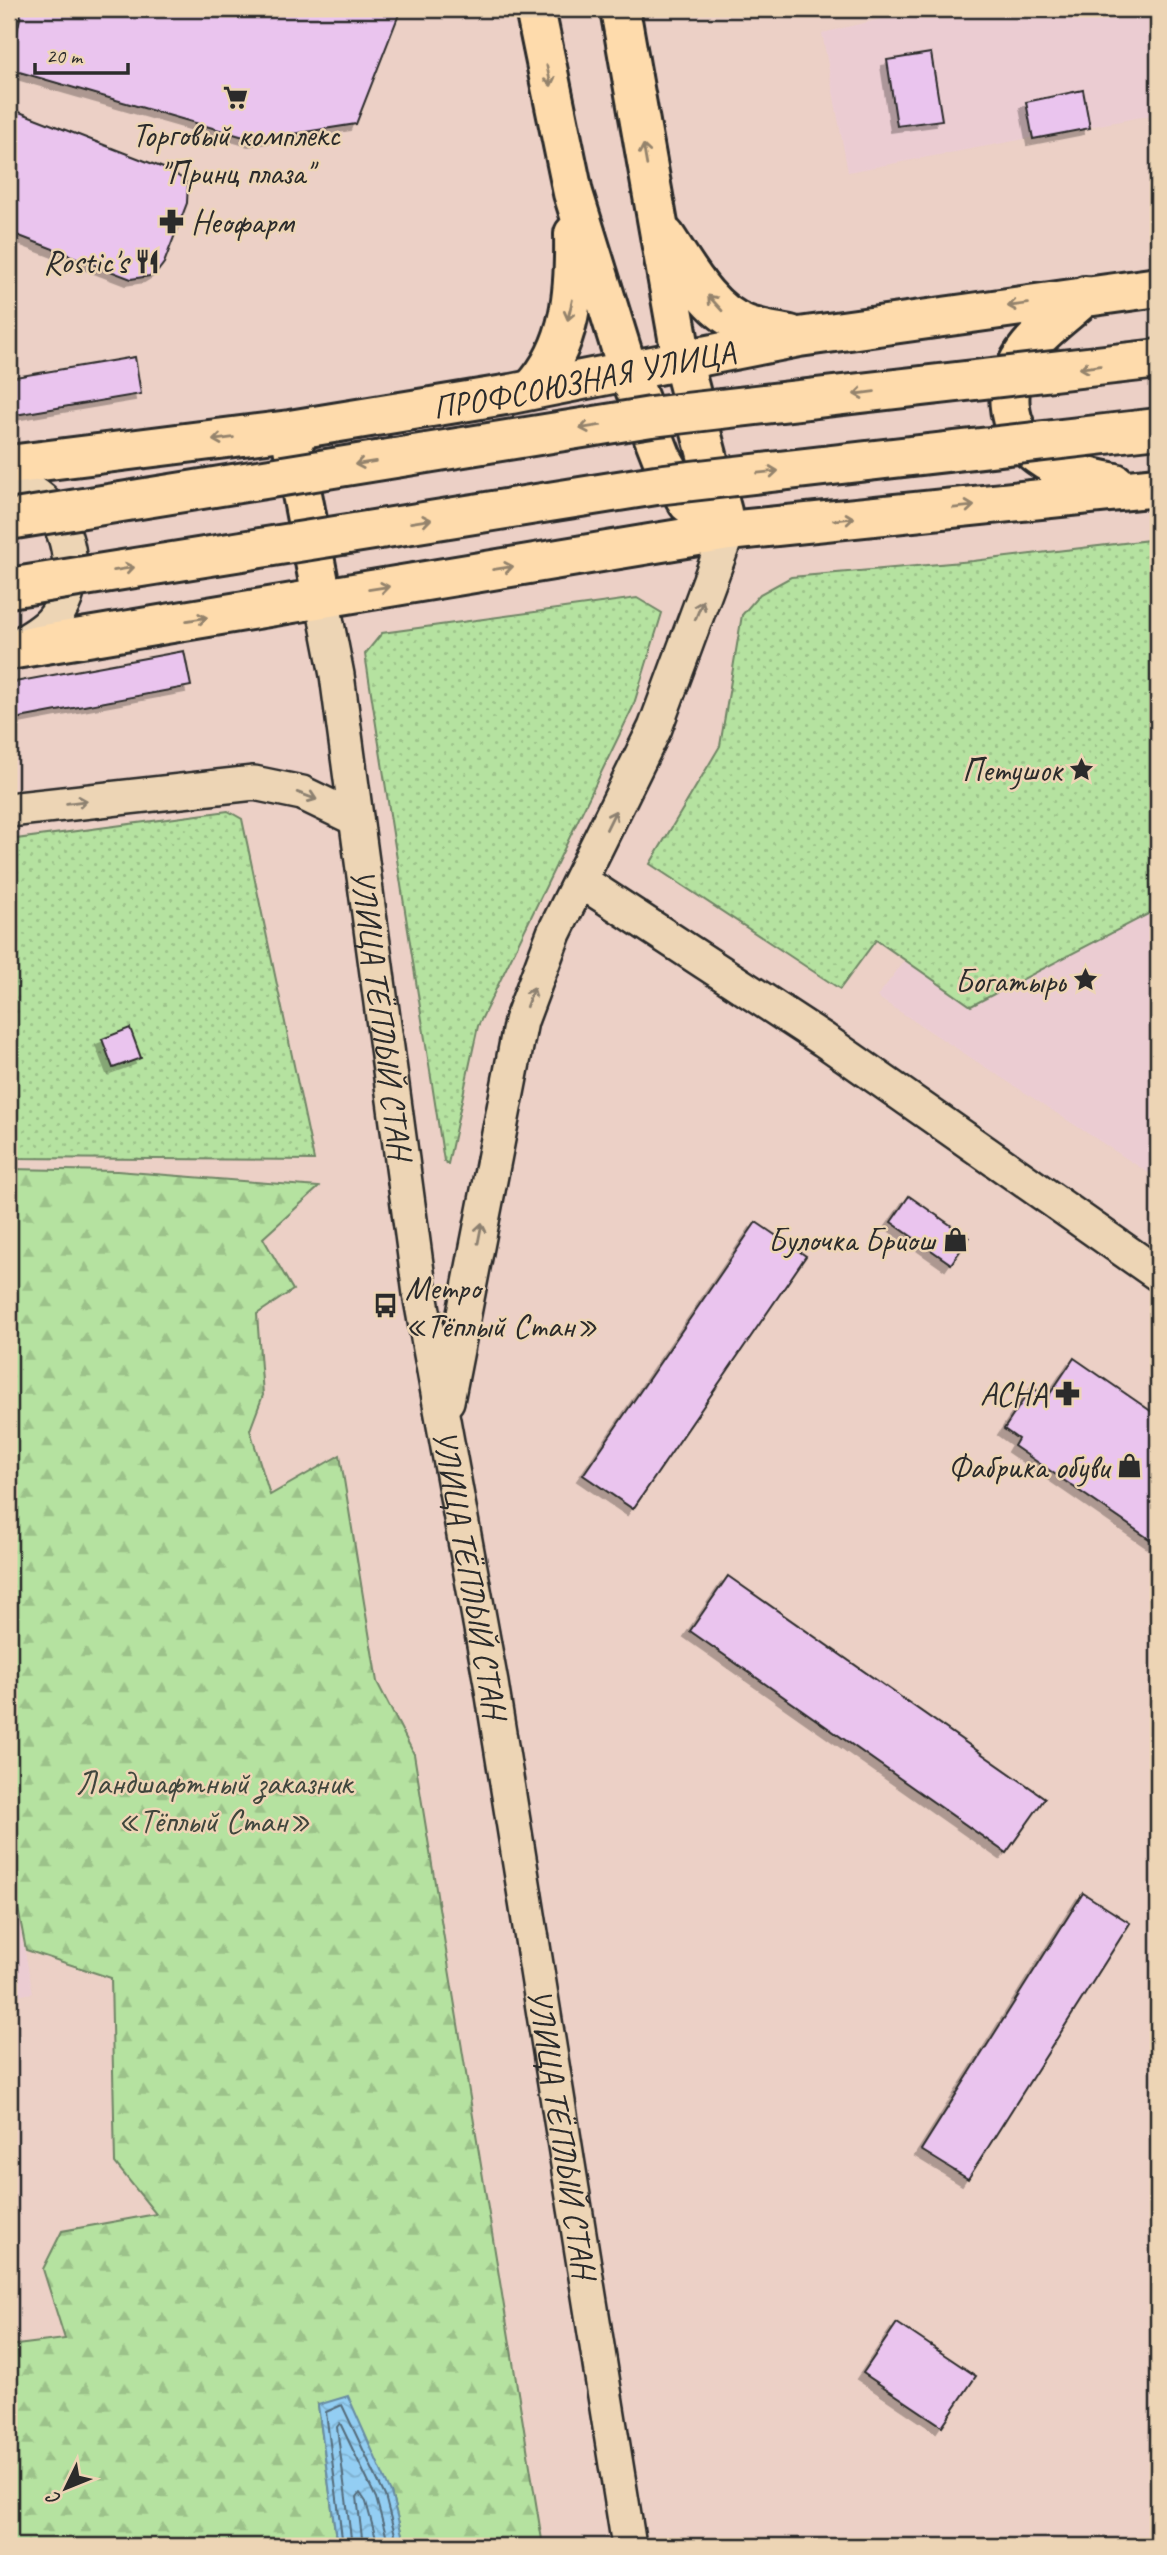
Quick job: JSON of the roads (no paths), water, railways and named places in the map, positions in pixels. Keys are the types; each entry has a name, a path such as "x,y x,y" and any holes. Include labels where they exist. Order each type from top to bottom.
{"main road":[{"path":"535,9 573,193 628,371 662,458 688,503 727,531"},
{"path":"620,9 682,360 727,531"},
{"path":"532,389 547,373 572,309 573,193"},
{"path":"656,222 695,280 728,316 746,325 799,337"},
{"name":"ПРОФСОЮЗНАЯ УЛИЦА","path":"9,465 290,430 532,389 799,337 1158,288"},
{"path":"1085,296 1028,348 1008,387 1014,427 1038,456 1081,476 1151,488"},
{"name":"ПРОФСОЮЗНАЯ УЛИЦА","path":"9,520 651,417 1158,359"},
{"path":"9,588 656,485 1158,428"},
{"path":"290,430 322,598"},
{"path":"9,650 727,531 1151,488"}],"street":[{"path":"9,480 28,489 49,507 64,534 70,566 68,596 52,621 33,637 9,650"},
{"path":"443,1421 521,1021 554,933 582,881 655,728 727,531"},
{"name":"УЛИЦА ТЁПЛЫЙ СТАН","path":"322,598 337,675 420,1294 491,1683 629,2546"},
{"path":"9,810 254,783 302,793 356,819"},
{"path":"582,881 824,1040 1158,1274"}],"water":[{"path":"348,2396 391,2493 405,2546 337,2546 318,2405"}],"place":[{"name":"Торговый комплекс \"Принц плаза\"","path":"236,97"},
{"name":"Неофарм","path":"171,221"},
{"name":"Rostic's","path":"148,261"},
{"name":"Петушок","path":"1082,769"},
{"name":"Богатырь","path":"1085,980"},
{"name":"Булочка Бриош","path":"955,1239"},
{"name":"Метро «Тёплый Стан»","path":"385,1306"},
{"name":"АСНА","path":"1067,1393"},
{"name":"Фабрика обуви","path":"1129,1466"}],"park label":[{"name":"Ландшафтный заказник «Тёплый Стан»","path":"214,1801"}]}
